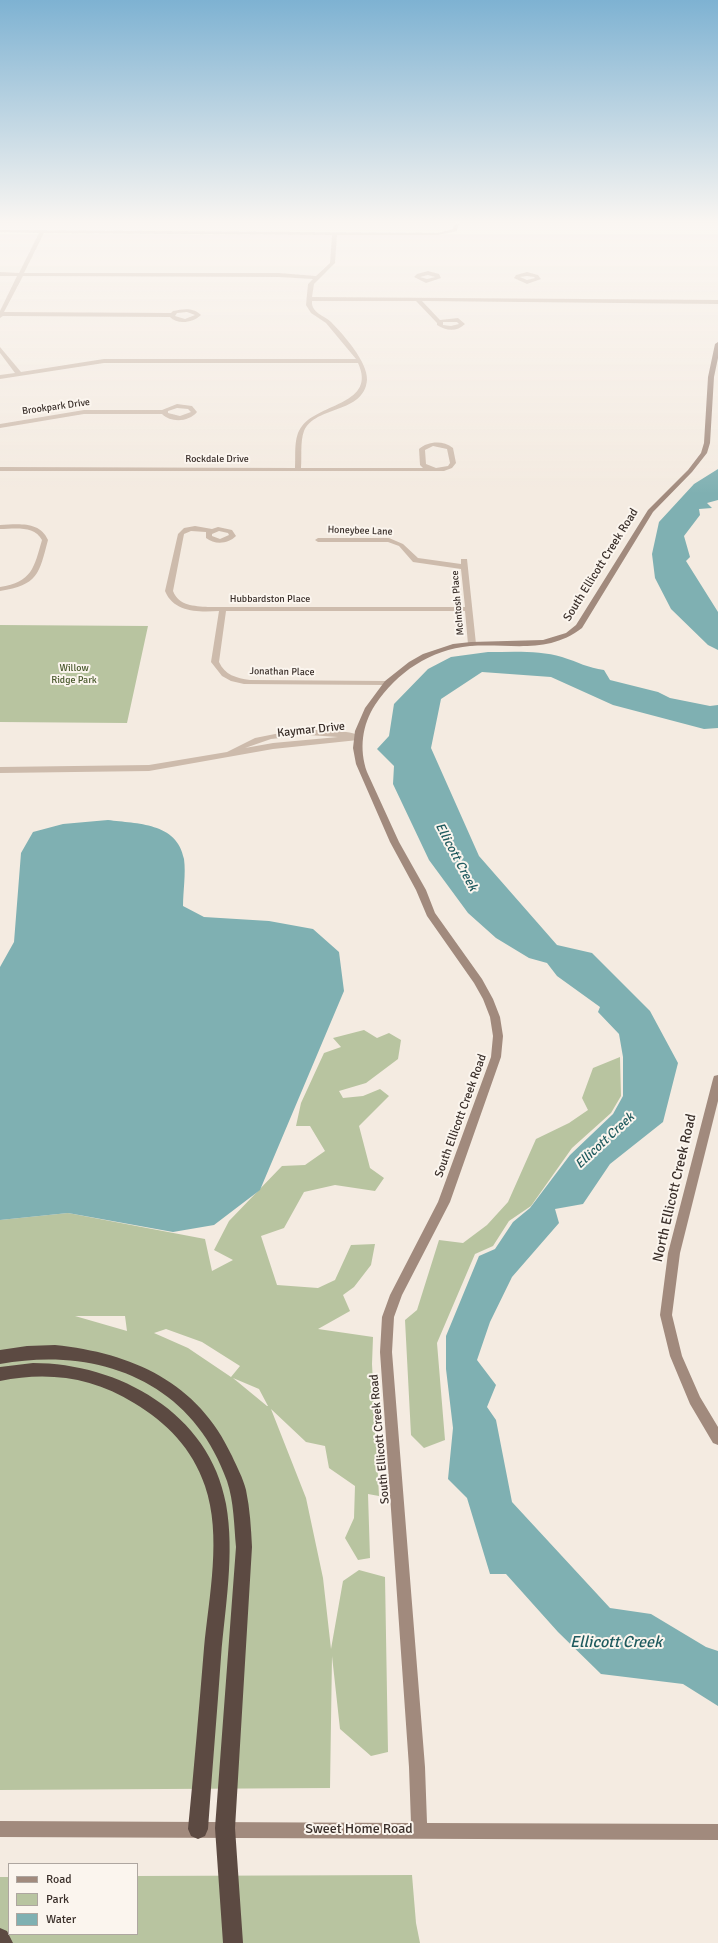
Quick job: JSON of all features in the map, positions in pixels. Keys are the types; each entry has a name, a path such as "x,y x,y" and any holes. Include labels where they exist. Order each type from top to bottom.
{"highway":[{"path":"0,1357 10,1354 55,1352 78,1353 104,1358 147,1376 168,1389 204,1422 225,1458 235,1483 241,1509 244,1547 225,1828 233,1943"},
{"path":"0,1374 47,1370 67,1372 116,1384 156,1407 173,1422 191,1441 208,1474 218,1503 220,1531 217,1596 198,1829"},
{"path":"0,1938 3,1943"}],"street":[{"path":"298,470 301,433 303,427 313,418 359,395 363,386 363,366 360,361 328,322 316,313"},
{"path":"430,313 439,322"},
{"path":"1,315 172,315"},
{"name":"South Ellicott Creek Road","path":"419,1830 416,1759 386,1352 388,1323 396,1295 444,1202 496,1057 499,1033 497,1022 486,995 432,915 399,851 361,769 358,754 358,737 361,724 368,710 386,683 413,663 427,656 449,648 472,644 550,642 572,634 579,626 650,511 690,471 704,453 708,437 711,377 718,344"},
{"path":"0,349 18,374"},
{"path":"0,377 104,361 360,361"},
{"name":"Brookpark Drive","path":"0,426 84,412 164,412"},
{"name":"Rockdale Drive","path":"0,469 433,470 447,469 452,465 450,448 443,445 432,444 422,449 423,465 433,470"},
{"path":"0,527 22,527 37,530 42,533 46,540 35,573 31,579 18,586 0,589"},
{"name":"Hubbardston Place","path":"211,531 206,529 190,529 182,532 170,595 181,604 188,607 223,609 469,609"},
{"name":"Honeybee Lane","path":"318,540 389,540 401,545 416,560 465,564"},
{"name":"McIntosh Place","path":"465,564 472,644"},
{"name":"Jonathan Place","path":"223,609 215,662 217,668 228,677 238,681 250,682 386,683"},
{"name":"Kaymar Drive","path":"0,770 92,770 149,768 202,760 230,753 295,742 332,741 358,737"},
{"name":"North Ellicott Creek Road","path":"718,1079 674,1252 666,1315 676,1356 695,1400 718,1438"},
{"name":"Sweet Home Road","path":"0,1829 225,1828 718,1832"}],"green space":[{"name":"Willow Ridge Park","path":"0,625 148,626 127,723 0,722"},
{"path":"364,1030 377,1038 389,1033 401,1040 398,1059 366,1083 339,1091 343,1098 363,1096 380,1089 389,1096 359,1126 370,1168 384,1178 375,1191 335,1185 304,1192 284,1228 261,1236 277,1285 318,1288 335,1280 351,1245 375,1244 371,1265 354,1287 343,1295 350,1311 318,1329 373,1337 372,1364 379,1496 368,1494 370,1558 358,1560 345,1538 354,1518 355,1486 329,1468 325,1446 306,1442 271,1409 306,1498 323,1578 331,1649 343,1581 359,1570 385,1577 388,1752 371,1756 340,1729 332,1656 330,1788 0,1790 0,1220 68,1213 205,1239 212,1271 233,1260 214,1250 229,1221 282,1166 305,1165 325,1151 310,1126 296,1126 301,1103 324,1053 341,1047 333,1038","holes":["75,1316 125,1316 127,1331","166,1329 202,1342 240,1366 231,1377 188,1348 154,1333","233,1378 259,1389 267,1406"]},
{"path":"620,1057 621,1096 611,1113 572,1148 531,1206 509,1221 493,1246 475,1254 437,1343 445,1440 424,1448 411,1435 405,1320 417,1310 439,1240 463,1243 487,1225 508,1202 536,1139 569,1123 588,1110 582,1098 593,1068"},
{"path":"412,1875 416,1923 420,1943 0,1943 0,1877 8,1877 8,1935 138,1935 138,1876"}],"water":[{"path":"718,469 718,500 707,503 712,508 699,509 700,515 684,536 690,557 686,561 718,612 718,650 708,645 671,609 655,578 652,554 659,522 694,484"},
{"name":"Ellicott Creek","path":"488,652 544,653 562,657 604,670 610,680 658,692 670,698 710,706 718,705 718,728 704,729 613,705 551,677 482,672 441,699 431,748 479,856 557,945 592,953 650,1011 678,1063 663,1122 610,1164 583,1204 555,1209 559,1223 512,1277 490,1322 477,1360 496,1385 487,1407 496,1420 512,1502 610,1608 651,1614 706,1647 718,1651 718,1706 683,1684 601,1674 558,1632 506,1574 490,1574 467,1498 448,1479 453,1428 446,1369 446,1336 479,1256 495,1249 513,1222 530,1208 570,1155 613,1114 623,1096 623,1057 619,1034 598,1012 600,1007 557,976 547,963 529,958 496,938 468,913 429,860 393,784 394,766 377,749 389,736 394,704 428,669 451,657"},
{"path":"108,820 143,824 154,827 165,831 173,838 180,847 185,865 183,906 204,917 269,921 313,929 339,952 344,991 260,1190 214,1225 173,1232 68,1213 0,1220 0,967 14,942 21,853 33,832 63,824"}]}
